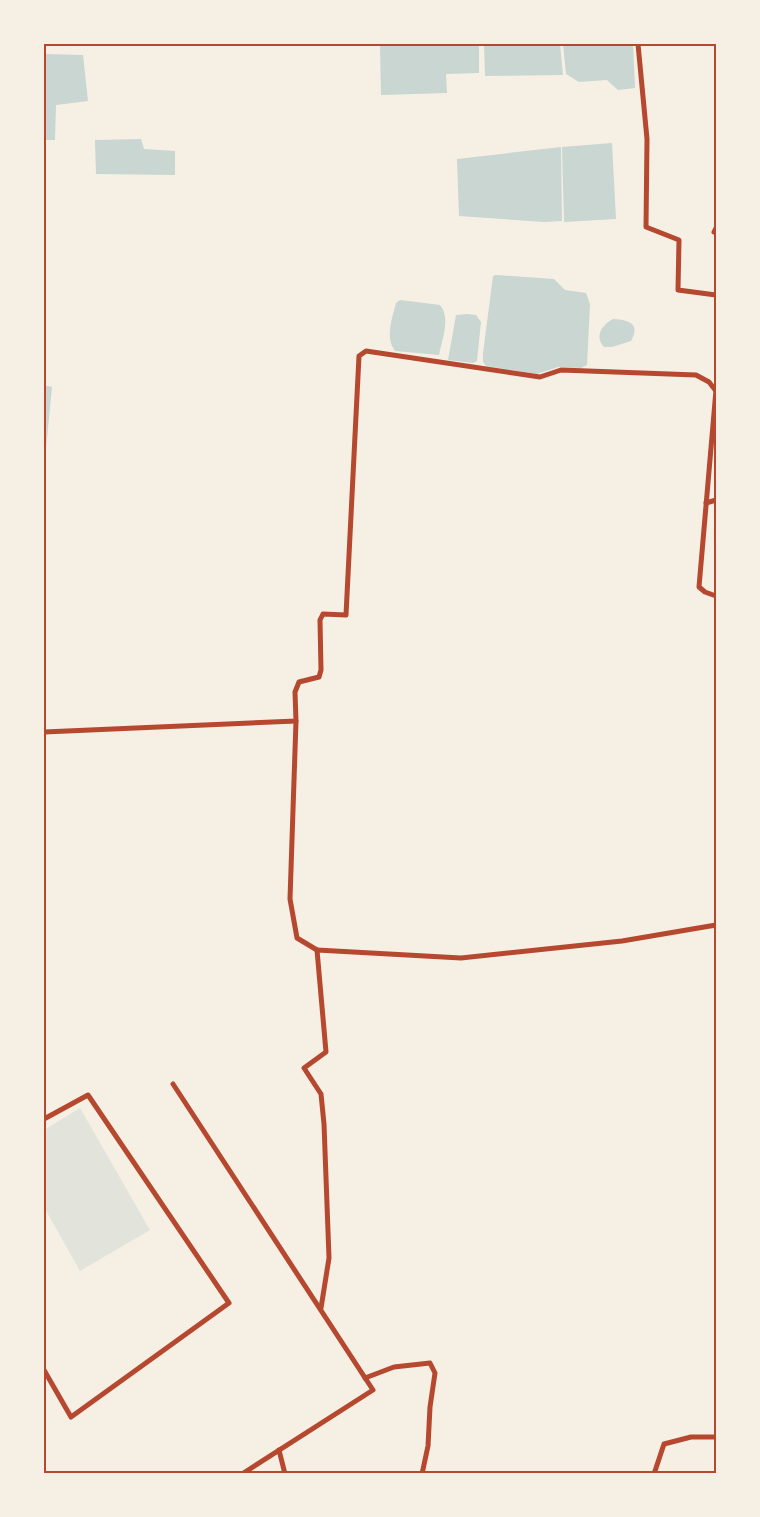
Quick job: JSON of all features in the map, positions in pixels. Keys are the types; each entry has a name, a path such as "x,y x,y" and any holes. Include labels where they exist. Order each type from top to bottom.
{"street":[{"path":"638,44 647,139 646,227 679,240 678,290 717,295"},
{"path":"717,228 714,232 717,233"},
{"path":"717,596 699,587 716,391 709,382 696,375 561,370 540,377 366,351 359,356 346,615 323,614 320,620 321,670 319,677 299,682 295,692 290,899 297,938 318,950 461,958 622,941 717,925"},
{"path":"706,503 717,500"},
{"path":"44,732 296,721"},
{"path":"318,950 326,1052 304,1068 321,1094 324,1124 328,1258 321,1308"},
{"path":"173,1084 373,1390 242,1473"},
{"path":"44,1119 88,1095 229,1303 71,1417 44,1370"},
{"path":"365,1378 394,1367 430,1363 435,1373 428,1446 422,1473"},
{"path":"654,1473 664,1444 691,1437 717,1437"},
{"path":"279,1450 285,1473"}],"shaded area":[{"path":"380,44 479,44 479,73 446,74 447,93 381,95"},
{"path":"484,44 560,44 563,75 485,76"},
{"path":"563,44 633,44 635,88 618,90 607,80 579,82 566,74"},
{"path":"44,54 83,55 88,101 56,105 55,140 44,140"},
{"path":"141,139 144,149 175,151 175,175 96,174 95,140"},
{"path":"612,143 616,219 564,222 562,147"},
{"path":"561,147 562,221 544,222 459,216 457,159"},
{"path":"493,276 554,279 565,290 586,293 590,304 587,365 581,368 558,367 537,374 486,366 483,362 483,353"},
{"path":"400,300 440,305 445,316 445,323 439,355 395,351 390,340 390,328 396,303"},
{"path":"456,315 476,315 481,322 477,361 473,363 448,360"},
{"path":"613,319 624,320 634,326 634,335 631,341 604,347 600,339 601,331"},
{"path":"44,385 52,387 44,469"},
{"path":"80,1108 150,1230 80,1271 44,1207 44,1130"}]}
